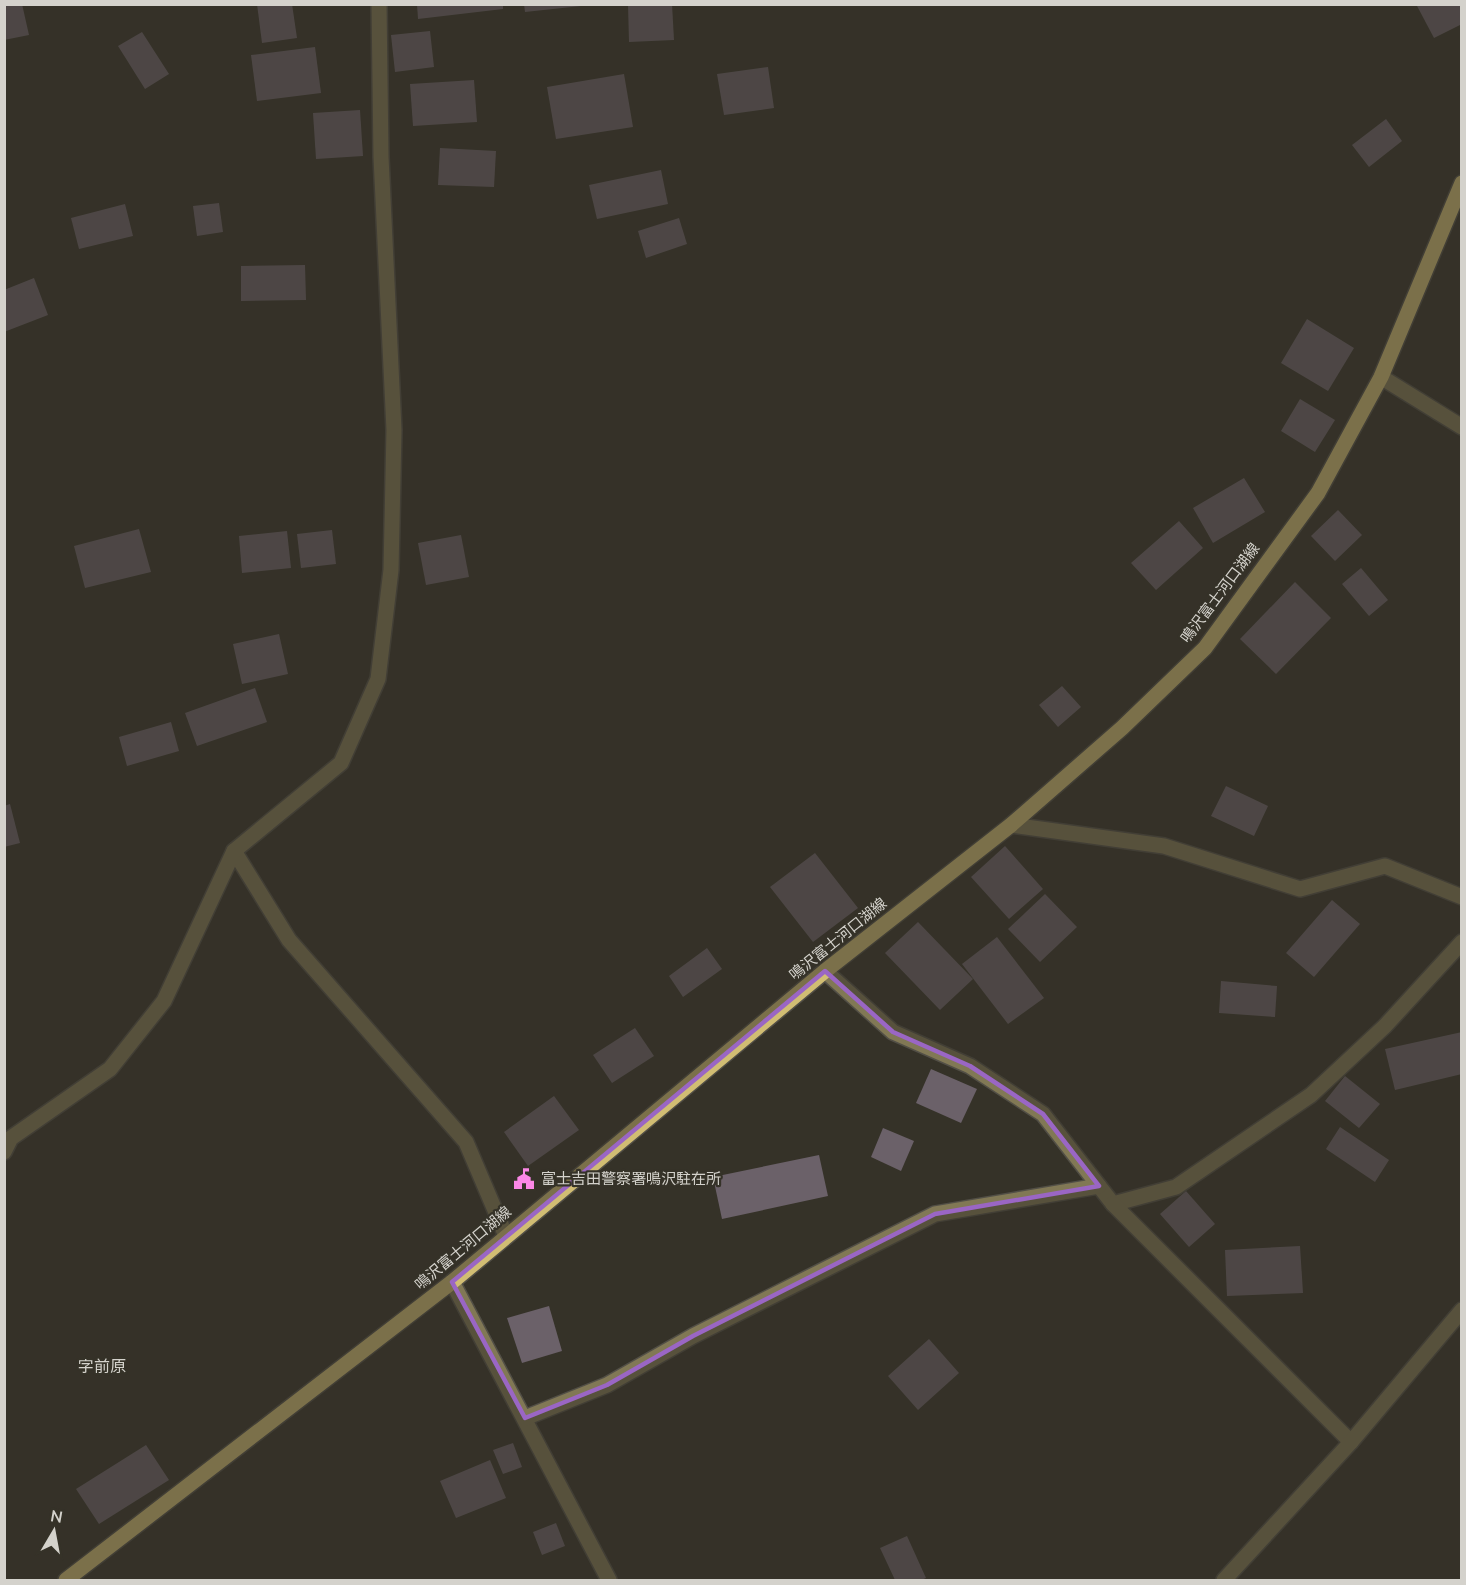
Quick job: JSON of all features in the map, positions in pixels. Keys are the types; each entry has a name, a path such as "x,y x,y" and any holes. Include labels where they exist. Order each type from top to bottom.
{"main road":[{"name":"鳴沢富士河口湖線","path":"66,1581 452,1282 825,971 1011,825 1122,728 1205,648 1318,493 1381,377 1461,183"}],"street":[{"path":"4,1152 11,1138 110,1069 164,1001 234,851 341,763 378,679 391,570 394,430 381,157 379,4"},
{"path":"1381,377 1461,427"},
{"path":"1011,825 1164,846 1300,889 1385,866 1461,897"},
{"path":"234,851 289,940 466,1142 506,1236"},
{"path":"1113,1204 1176,1188 1311,1095 1385,1026 1461,942"},
{"path":"825,971 893,1032 970,1066 1043,1114 1113,1204 1351,1442"},
{"path":"525,1418 607,1385 693,1336 934,1214 1099,1186"},
{"path":"452,1282 609,1581"},
{"path":"1224,1581 1351,1442 1461,1310"}],"highlighted area":[{"path":"825,971 893,1032 970,1066 1043,1114 1099,1186 935,1214 693,1336 607,1385 525,1418 452,1282"}],"building":[{"path":"4,4 22,4 29,35 4,40"},
{"path":"257,4 292,4 297,38 262,43"},
{"path":"417,4 503,4 503,9 418,19"},
{"path":"524,4 581,4 581,6 525,12"},
{"path":"628,4 672,4 674,40 629,42"},
{"path":"1416,4 1462,4 1462,24 1434,38"},
{"path":"430,31 434,67 395,72 391,35"},
{"path":"142,32 169,74 145,89 118,46"},
{"path":"315,47 321,93 257,101 251,55"},
{"path":"768,67 774,108 724,115 717,74"},
{"path":"624,74 633,127 556,139 547,87"},
{"path":"474,80 477,122 413,126 410,84"},
{"path":"360,110 363,156 316,159 313,113"},
{"path":"1386,119 1402,141 1369,167 1352,145"},
{"path":"440,148 496,151 494,187 438,185"},
{"path":"661,170 668,204 597,219 589,185"},
{"path":"219,203 223,232 197,236 193,206"},
{"path":"125,204 133,236 79,249 71,218"},
{"path":"679,218 687,244 646,258 638,231"},
{"path":"305,265 306,300 241,301 241,266"},
{"path":"34,278 48,315 4,332 4,290"},
{"path":"1307,319 1354,348 1328,391 1281,363"},
{"path":"1300,399 1335,420 1315,452 1281,431"},
{"path":"1244,478 1265,512 1213,543 1193,508"},
{"path":"1338,510 1362,535 1335,561 1311,536"},
{"path":"1179,521 1203,548 1156,590 1131,563"},
{"path":"139,529 151,572 85,588 74,546"},
{"path":"332,530 336,564 301,568 297,534"},
{"path":"287,531 291,568 242,573 239,536"},
{"path":"461,535 469,577 426,585 418,543"},
{"path":"1361,568 1388,600 1369,616 1342,584"},
{"path":"1295,582 1331,618 1276,674 1240,639"},
{"path":"279,634 288,674 242,684 233,644"},
{"path":"1062,686 1081,707 1058,727 1039,705"},
{"path":"255,688 267,722 197,746 185,713"},
{"path":"171,722 179,751 127,766 119,737"},
{"path":"1226,786 1268,806 1254,836 1211,816"},
{"path":"10,804 20,843 4,847 4,806"},
{"path":"1005,846 1043,889 1009,919 971,877"},
{"path":"815,853 858,908 813,942 770,887"},
{"path":"1045,894 1077,927 1040,962 1008,929"},
{"path":"1332,900 1360,924 1314,977 1286,953"},
{"path":"918,922 973,979 940,1010 885,953"},
{"path":"997,937 1044,998 1008,1024 962,964"},
{"path":"707,948 722,969 683,997 669,976"},
{"path":"1221,981 1277,986 1275,1017 1219,1013"},
{"path":"635,1028 654,1056 612,1083 593,1055"},
{"path":"1462,1032 1462,1074 1395,1090 1385,1049"},
{"path":"931,1069 977,1089 961,1123 916,1103"},
{"path":"1345,1076 1380,1104 1359,1128 1325,1101"},
{"path":"554,1096 579,1130 528,1166 504,1132"},
{"path":"1340,1127 1389,1160 1375,1182 1326,1149"},
{"path":"883,1128 914,1141 901,1171 871,1157"},
{"path":"819,1155 828,1196 722,1219 713,1177"},
{"path":"1186,1191 1215,1224 1189,1247 1160,1214"},
{"path":"1300,1246 1303,1293 1227,1296 1225,1250"},
{"path":"549,1306 562,1351 522,1363 507,1318"},
{"path":"929,1339 959,1373 918,1410 888,1376"},
{"path":"513,1443 522,1467 503,1474 493,1450"},
{"path":"146,1445 169,1480 99,1524 76,1489"},
{"path":"490,1460 506,1498 456,1518 440,1481"},
{"path":"556,1523 565,1546 542,1555 533,1532"},
{"path":"907,1536 926,1578 921,1580 895,1580 880,1548"}],"place":[{"name":"富士吉田警察署鳴沢駐在所","path":"524,1179"}],"district":[{"name":"字前原","path":"102,1366"}]}
